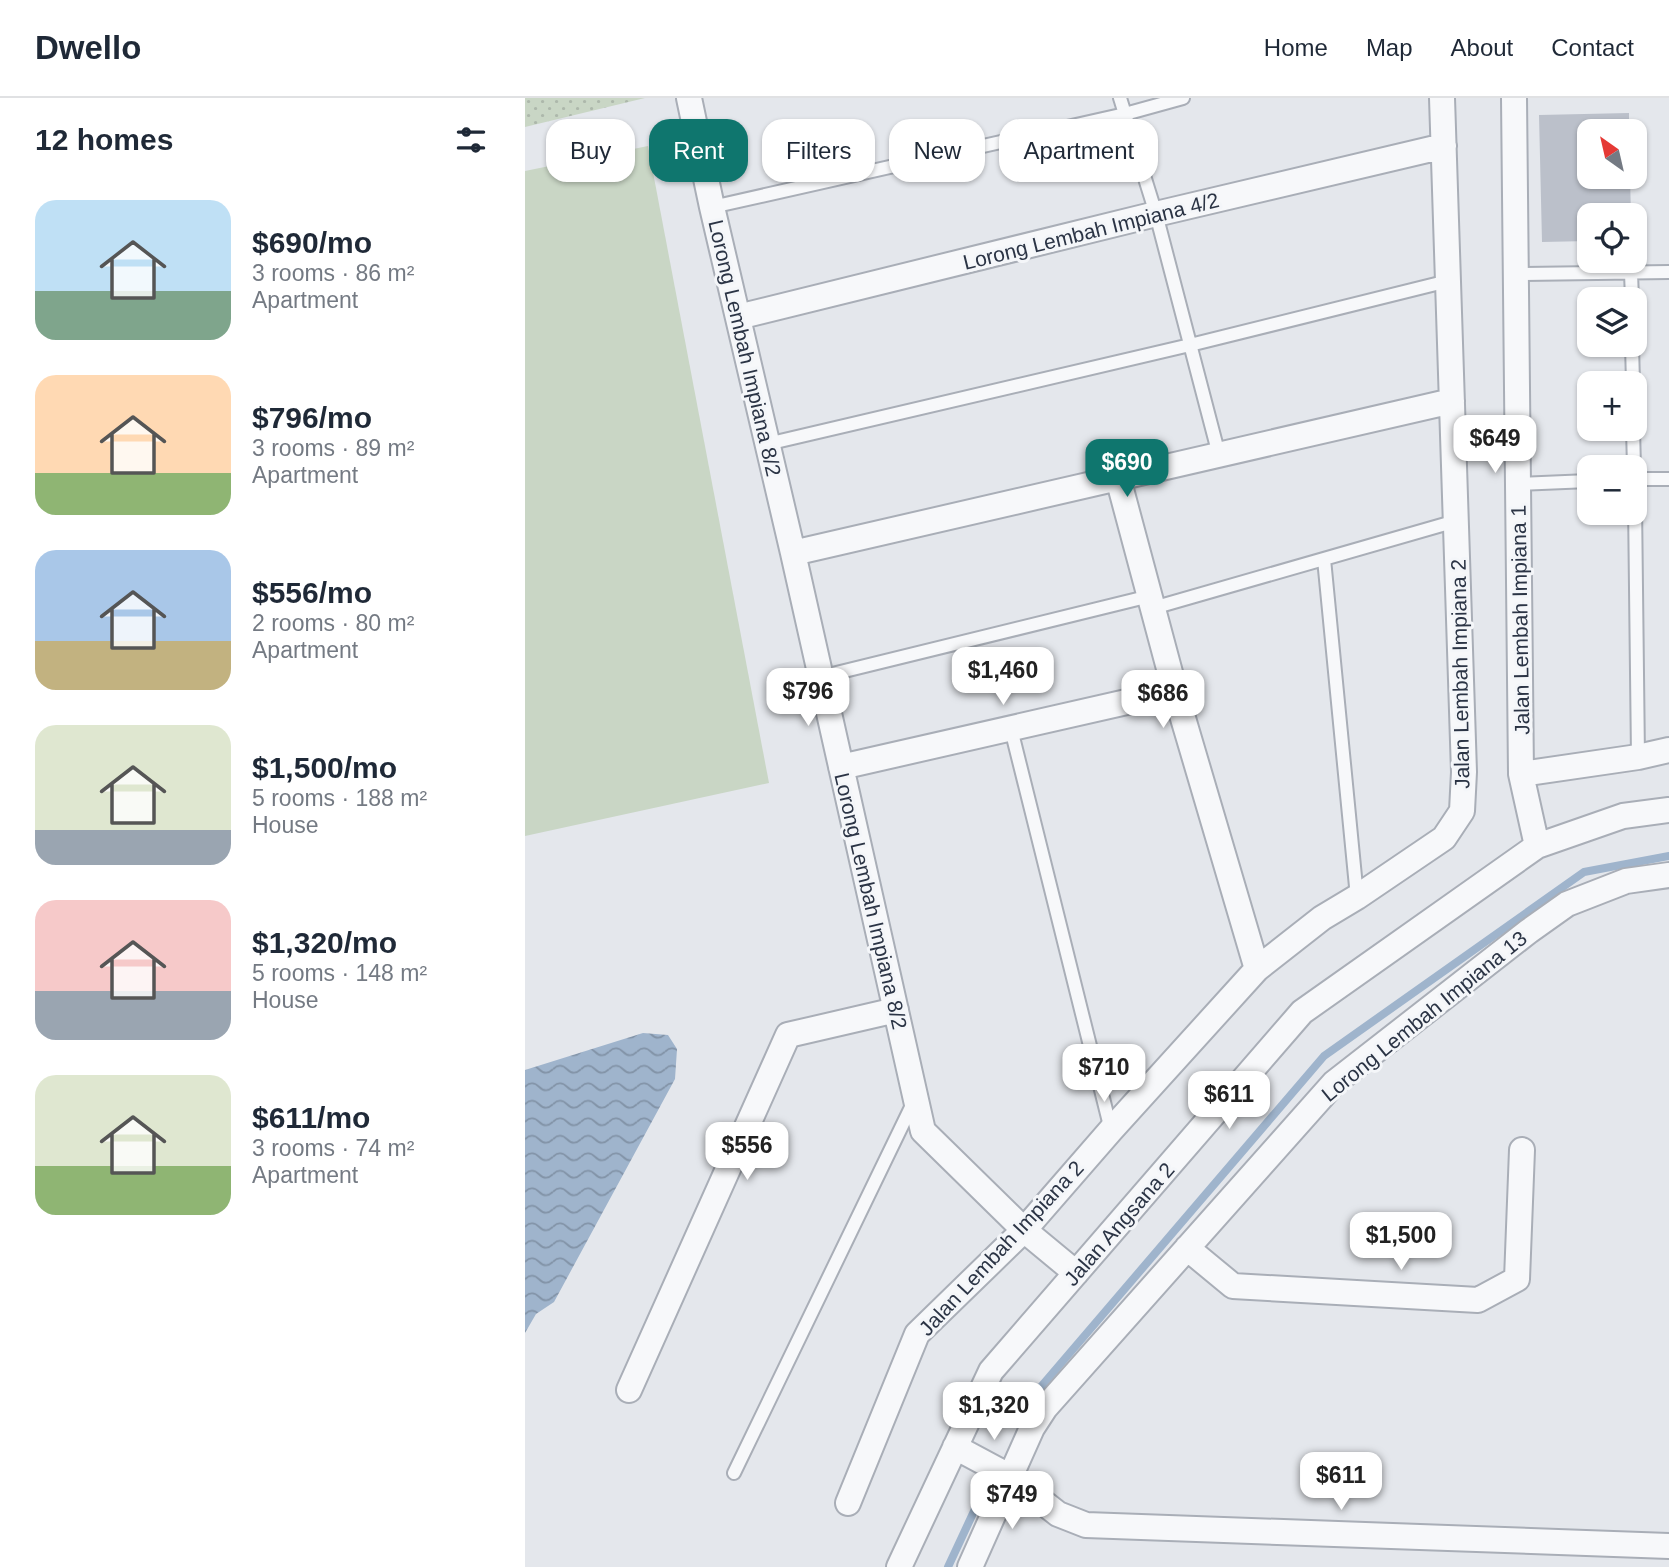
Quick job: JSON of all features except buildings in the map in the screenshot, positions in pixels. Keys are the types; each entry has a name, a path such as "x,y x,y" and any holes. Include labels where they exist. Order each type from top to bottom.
{"street":[{"name":"Lorong Lembah Impiana 8/2","path":"689,98 923,1131 1024,1230 1076,1273"},
{"name":"Jalan Lembah Impiana 2","path":"848,1503 918,1334 1024,1230 1257,969 1322,918 1444,838 1462,811 1464,772 1442,98"},
{"name":"Jalan Lembah Impiana 1","path":"1514,98 1521,774 1537,846"},
{"name":"Lorong Lembah Impiana 4/2","path":"739,317 1444,146"},
{"path":"793,553 1452,401"},
{"path":"1118,478 1175,691 1257,969"},
{"path":"841,767 1175,691"},
{"path":"1521,774 1669,750"},
{"name":"Jalan Angsana 2","path":"899,1567 991,1371 1302,1012 1537,846 1623,816 1669,810"},
{"name":"Lorong Lembah Impiana 13","path":"971,1567 1032,1428 1045,1408 1334,1083 1567,904 1626,881 1669,875"},
{"path":"629,1390 788,1035 896,1010"},
{"path":"1187,1248 1233,1286 1478,1300 1517,1279 1523,1150"},
{"path":"955,1447 1011,1477 1058,1514 1086,1525 1669,1546"}],"lane":[{"path":"1120,98 1156,214 1219,455"},
{"path":"712,207 1125,114 1183,98"},
{"path":"1647,273 1669,272"},
{"path":"1515,274 1631,273 1632,287"},
{"path":"767,444 1190,345 1448,281"},
{"path":"1647,479 1669,479"},
{"path":"1518,484 1577,482"},
{"path":"820,677 1151,602 1324,559 1456,521"},
{"path":"1635,525 1638,757"},
{"path":"1324,559 1357,897"},
{"path":"1011,729 1111,1130"},
{"path":"734,1473 916,1098"}],"green space":[{"path":"525,98 645,98 558,119 546,119 546,122 525,127"},
{"path":"648,146 649,182 655,182 769,783 525,836 525,171 546,167 546,182 635,182 635,149"}],"water":[{"path":"643,1033 668,1035 677,1049 675,1079 554,1302 536,1314 525,1333 525,1070"}],"waterway":[{"path":"1021,1410 1324,1056 1584,872 1669,856"},
{"path":"948,1567 982,1494"}]}
